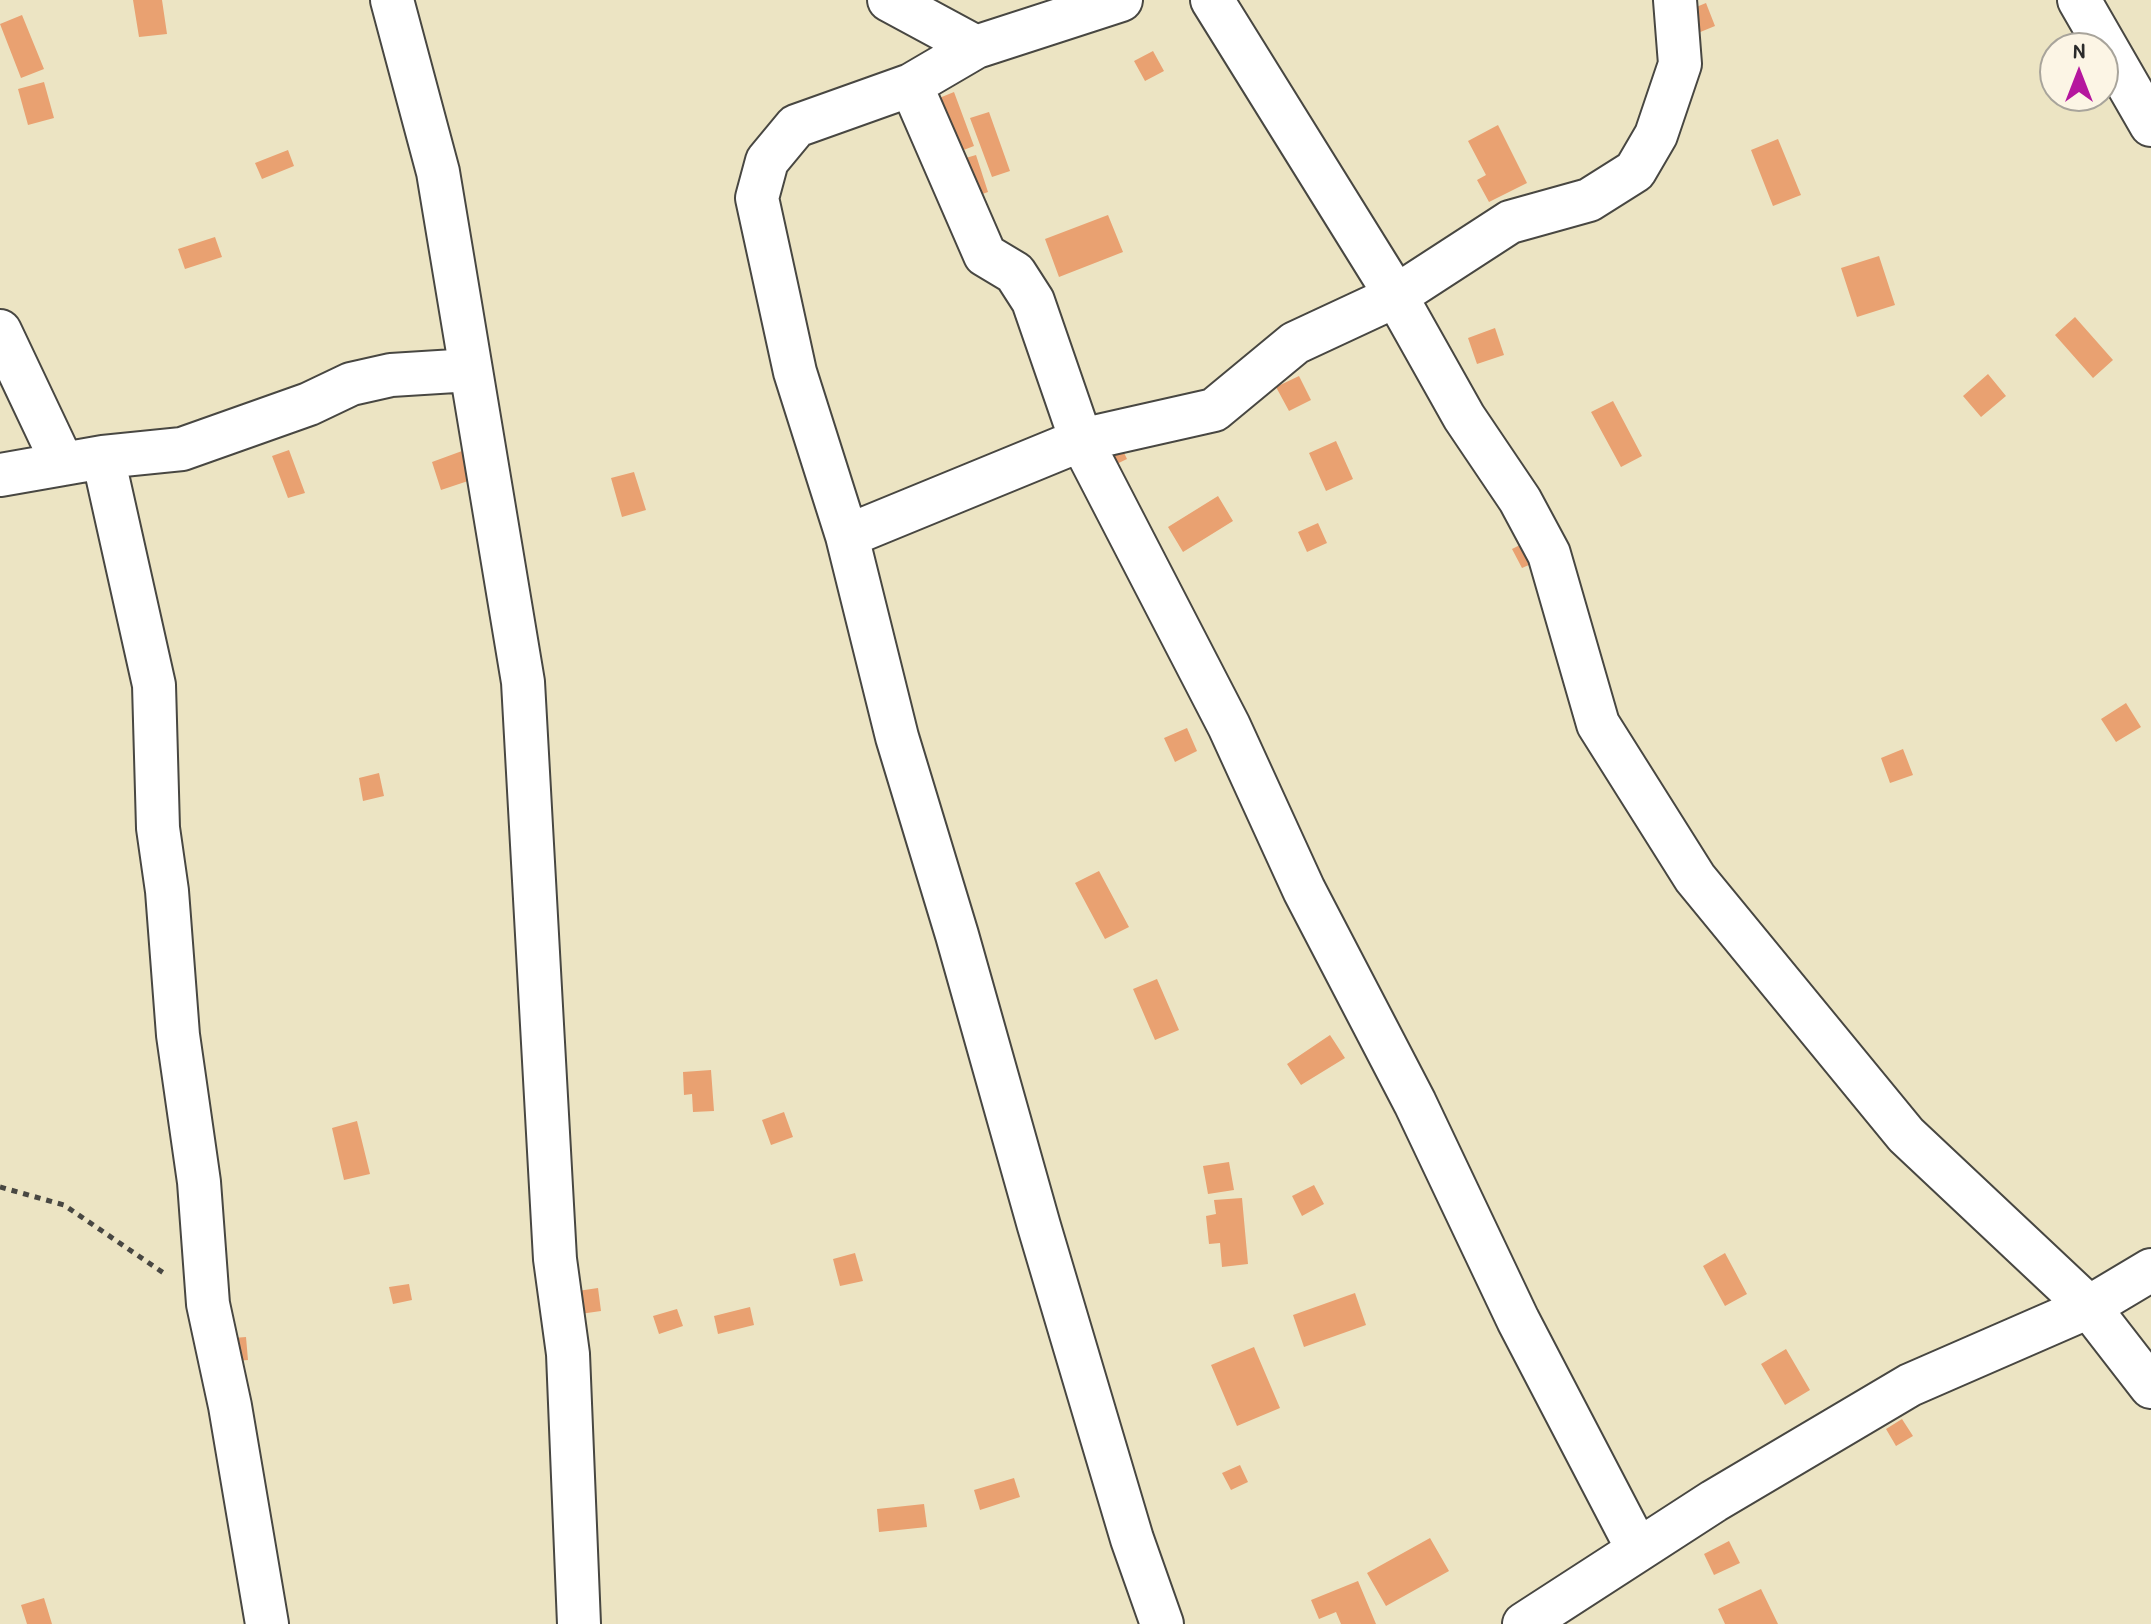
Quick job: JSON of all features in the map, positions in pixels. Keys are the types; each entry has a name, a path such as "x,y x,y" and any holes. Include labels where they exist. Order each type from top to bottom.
{"street":[{"path":"392,0 438,172 523,682 555,1259 568,1354 579,1624"},
{"path":"889,0 976,47"},
{"path":"1121,0 976,47 911,85 796,126 767,161 757,198 795,372 847,536 897,737 1132,1539 1162,1624"},
{"path":"1212,0 1396,296 1464,417 1520,500 1549,554 1598,724 1695,878 1906,1135 2089,1307 2151,1387"},
{"path":"847,536 1081,440 1214,410 1295,343 1396,296 1510,222 1589,200 1635,171 1656,135 1680,64 1675,0"},
{"path":"2079,0 2151,125"},
{"path":"911,85 985,255 1015,273 1033,301 1081,440 1229,726 1304,890 1415,1103 1518,1320 1638,1550"},
{"path":"0,331 83,460 154,685 158,828 167,891 178,1035 199,1182 208,1304 230,1406 267,1624"},
{"path":"0,475 83,460 182,449 309,404 351,384 391,375 471,370"},
{"path":"1524,1624 1638,1550 1910,1385 2089,1307 2151,1270"}],"path":[{"path":"0,1187 64,1205 208,1304"}],"building":[{"path":"133,0 162,0 167,34 139,37"},
{"path":"1706,3 1715,26 1693,35 1684,12"},
{"path":"22,15 44,69 21,78 0,24"},
{"path":"1153,51 1164,71 1145,81 1134,61"},
{"path":"44,82 54,118 28,125 18,89"},
{"path":"954,92 974,146 948,156 927,103"},
{"path":"989,112 1010,171 992,177 970,118"},
{"path":"1498,125 1527,183 1489,202 1477,180 1486,175 1468,141"},
{"path":"1778,139 1801,195 1773,206 1751,150"},
{"path":"288,150 294,166 262,179 255,163"},
{"path":"976,155 988,192 965,200 952,162"},
{"path":"1108,215 1123,252 1059,277 1045,239"},
{"path":"215,237 222,257 185,269 178,249"},
{"path":"1879,256 1895,305 1857,317 1841,268"},
{"path":"2075,317 2113,360 2093,378 2055,335"},
{"path":"1495,328 1504,355 1477,364 1468,338"},
{"path":"1988,374 2006,396 1981,417 1963,396"},
{"path":"1299,376 1311,400 1289,411 1276,387"},
{"path":"1613,401 1642,456 1621,467 1591,412"},
{"path":"1116,436 1127,459 1102,471"},
{"path":"1336,441 1353,479 1326,491 1309,453"},
{"path":"289,450 305,493 288,498 272,456"},
{"path":"462,451 471,480 441,490 432,462"},
{"path":"634,472 646,510 622,517 611,478"},
{"path":"1218,496 1233,521 1183,552 1168,527"},
{"path":"1318,523 1327,543 1307,552 1298,532"},
{"path":"1528,541 1538,561 1522,568 1512,549"},
{"path":"2126,703 2141,727 2116,742 2101,719"},
{"path":"1187,728 1197,751 1175,762 1164,738"},
{"path":"1903,749 1913,775 1890,783 1881,758"},
{"path":"379,773 384,796 363,801 359,778"},
{"path":"1099,871 1129,927 1105,939 1075,883"},
{"path":"1157,979 1179,1030 1155,1040 1133,989"},
{"path":"1330,1035 1345,1058 1301,1085 1287,1064"},
{"path":"711,1070 714,1111 693,1112 692,1094 684,1095 683,1072"},
{"path":"784,1112 793,1137 771,1145 762,1120"},
{"path":"357,1121 370,1174 344,1180 332,1128"},
{"path":"1229,1162 1234,1190 1208,1194 1203,1166"},
{"path":"1314,1185 1324,1204 1302,1216 1292,1196"},
{"path":"1242,1198 1248,1264 1222,1267 1220,1243 1209,1244 1206,1216 1216,1214 1214,1200"},
{"path":"855,1253 863,1281 840,1286 833,1259"},
{"path":"1725,1253 1747,1294 1725,1306 1703,1266"},
{"path":"409,1284 412,1300 393,1304 389,1287"},
{"path":"598,1288 601,1311 566,1316 564,1293"},
{"path":"1355,1293 1366,1325 1304,1347 1293,1315"},
{"path":"750,1307 754,1325 718,1334 714,1316"},
{"path":"677,1309 683,1326 659,1334 653,1316"},
{"path":"246,1337 248,1360 223,1362 221,1339"},
{"path":"1254,1347 1280,1408 1237,1426 1211,1365"},
{"path":"1786,1349 1810,1390 1785,1405 1761,1364"},
{"path":"1902,1419 1913,1436 1896,1446 1886,1429"},
{"path":"1240,1465 1248,1482 1231,1490 1222,1473"},
{"path":"1014,1478 1020,1497 980,1510 974,1490"},
{"path":"924,1504 927,1527 879,1532 877,1509"},
{"path":"1430,1538 1449,1571 1386,1606 1367,1573"},
{"path":"1729,1541 1740,1563 1714,1575 1704,1554"},
{"path":"1358,1581 1376,1624 1341,1624 1336,1612 1319,1619 1311,1600"},
{"path":"1761,1589 1778,1624 1725,1624 1718,1609"},
{"path":"44,1598 52,1624 27,1624 21,1605"}]}
